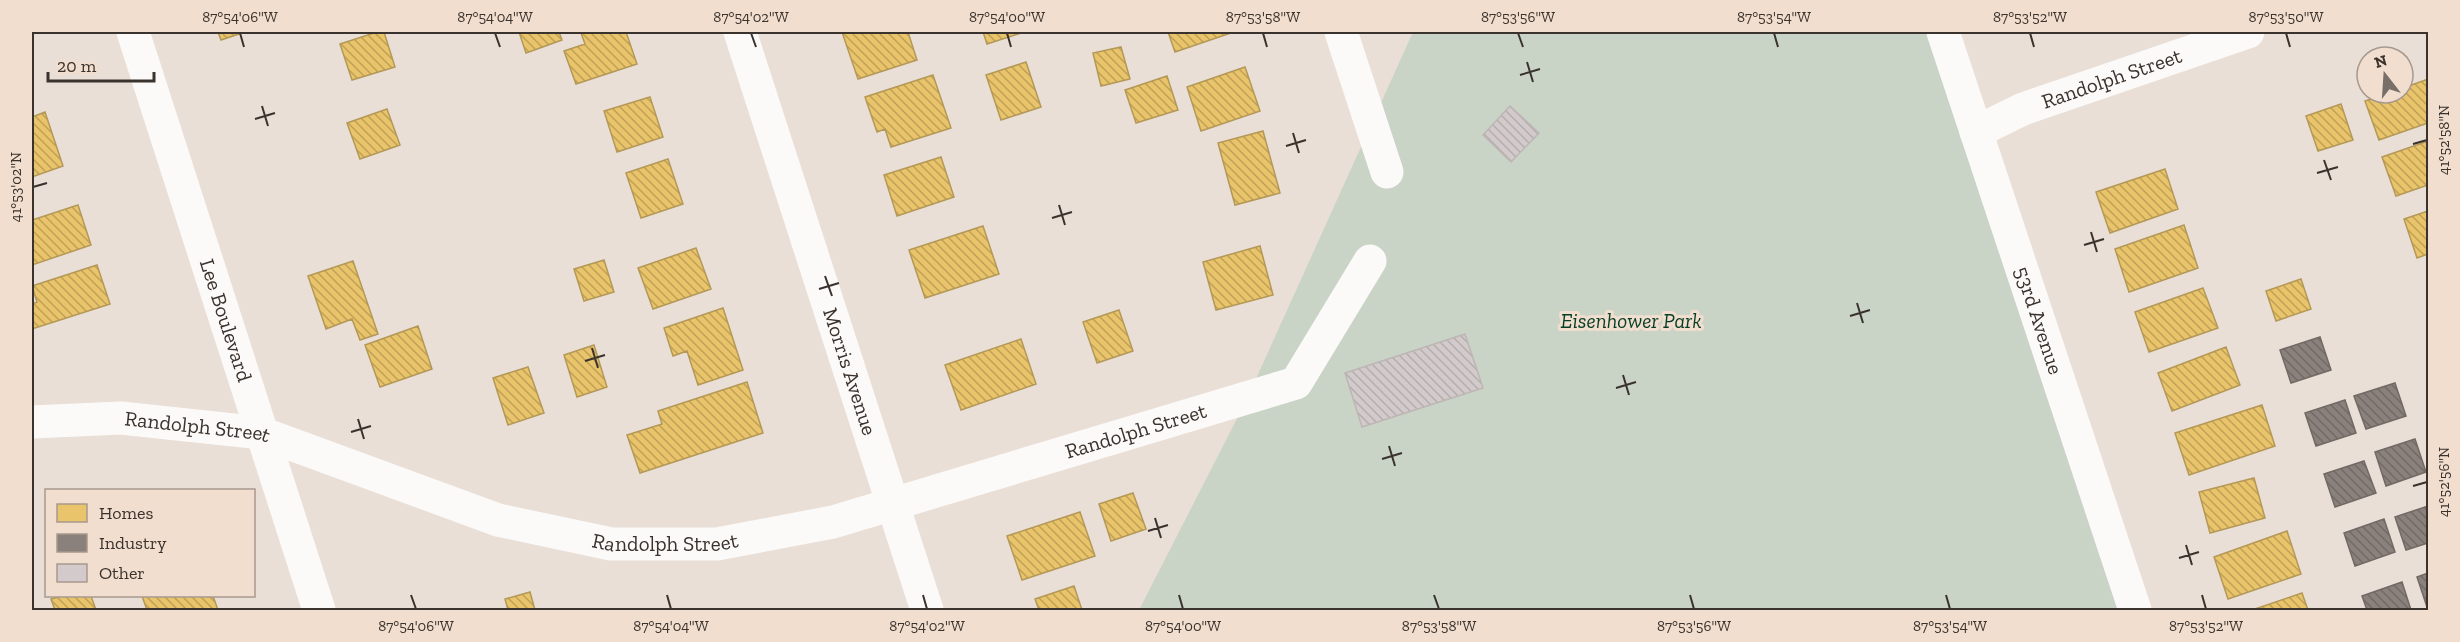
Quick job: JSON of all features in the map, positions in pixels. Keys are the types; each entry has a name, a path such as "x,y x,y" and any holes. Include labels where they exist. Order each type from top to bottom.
{"street":[{"name":"Lee Boulevard","path":"133,32 319,610"},
{"name":"Morris Avenue","path":"740,32 927,610"},
{"path":"1341,32 1387,172"},
{"name":"53rd Avenue","path":"1943,32 2135,610"},
{"name":"Randolph Street","path":"1976,132 2023,109 2248,32"},
{"name":"Randolph Street","path":"32,422 121,418 261,433 498,520 611,544 717,544 833,522 1296,383 1370,261"}],"green space":[{"name":"Eisenhower Park","path":"1413,32 1930,32 2123,610 1139,610 1245,403"}],"building: Homes":[{"path":"218,32 245,32 221,40"},
{"path":"377,32 384,32 395,67 352,80 340,44"},
{"path":"519,32 559,32 562,40 526,53"},
{"path":"626,32 637,64 576,84 564,51 585,44 581,33"},
{"path":"842,32 908,32 917,60 858,79"},
{"path":"983,32 1024,32 987,44"},
{"path":"1168,32 1231,32 1231,33 1175,52"},
{"path":"1121,47 1130,79 1101,86 1093,53"},
{"path":"1026,62 1041,107 1001,120 986,75"},
{"path":"1245,67 1260,111 1201,131 1187,87"},
{"path":"933,75 951,128 891,147 885,129 877,132 865,97"},
{"path":"1167,76 1178,110 1136,123 1125,90"},
{"path":"2428,79 2428,123 2379,140 2366,105 2415,105 2415,84"},
{"path":"650,97 663,137 617,152 604,111"},
{"path":"2341,104 2353,140 2318,151 2306,116"},
{"path":"387,109 400,145 360,159 347,123"},
{"path":"45,112 63,166 32,177 32,117"},
{"path":"1263,131 1280,193 1235,205 1218,143"},
{"path":"2428,141 2428,185 2396,196 2382,157"},
{"path":"941,157 954,197 897,216 884,175"},
{"path":"668,159 683,204 641,218 626,173"},
{"path":"2165,169 2178,209 2110,233 2096,192"},
{"path":"78,205 91,245 32,265 32,220"},
{"path":"2428,211 2428,254 2417,258 2404,219"},
{"path":"2184,225 2198,268 2129,292 2115,249"},
{"path":"983,226 999,274 925,298 909,250"},
{"path":"1260,246 1273,295 1216,310 1203,262"},
{"path":"696,248 711,289 653,309 638,268"},
{"path":"604,260 614,292 584,301 574,269"},
{"path":"353,261 378,334 360,340 352,319 326,329 308,276"},
{"path":"97,265 110,304 32,329 32,304 37,302 32,286"},
{"path":"2301,279 2311,309 2276,321 2266,291"},
{"path":"2203,288 2218,328 2149,352 2135,312"},
{"path":"723,308 743,370 698,385 687,351 673,356 664,328"},
{"path":"1119,310 1133,351 1097,363 1083,322"},
{"path":"418,326 432,369 380,387 365,345"},
{"path":"1021,339 1036,384 961,410 945,365"},
{"path":"594,345 607,387 577,397 564,355"},
{"path":"2226,347 2240,385 2172,411 2158,373"},
{"path":"528,367 544,413 508,425 493,378"},
{"path":"747,382 763,433 640,473 627,435 662,424 658,411"},
{"path":"2262,405 2275,446 2189,475 2175,433"},
{"path":"2254,478 2265,518 2210,533 2199,492"},
{"path":"1133,493 1146,529 1111,541 1099,504"},
{"path":"1080,512 1095,556 1022,580 1007,536"},
{"path":"2287,531 2301,574 2228,599 2214,557"},
{"path":"1074,586 1082,610 1039,610 1035,599"},
{"path":"530,592 535,610 508,610 505,599"},
{"path":"2302,593 2308,610 2252,610"},
{"path":"91,597 96,610 55,610 51,599"},
{"path":"142,597 213,597 218,610 147,610"}],"building: Industry":[{"path":"2320,337 2331,370 2291,383 2280,350"},
{"path":"2395,383 2406,416 2366,429 2354,396"},
{"path":"2345,400 2356,433 2316,446 2305,413"},
{"path":"2415,439 2426,472 2386,486 2375,452"},
{"path":"2364,461 2376,493 2335,507 2324,474"},
{"path":"2428,506 2428,543 2406,550 2395,517"},
{"path":"2384,519 2395,552 2355,566 2344,533"},
{"path":"2428,573 2428,610 2417,577"},
{"path":"2402,582 2411,610 2367,610 2362,596"}],"building: Other":[{"path":"1510,106 1539,133 1511,162 1483,135"},
{"path":"1465,334 1483,388 1362,427 1345,373"}]}
